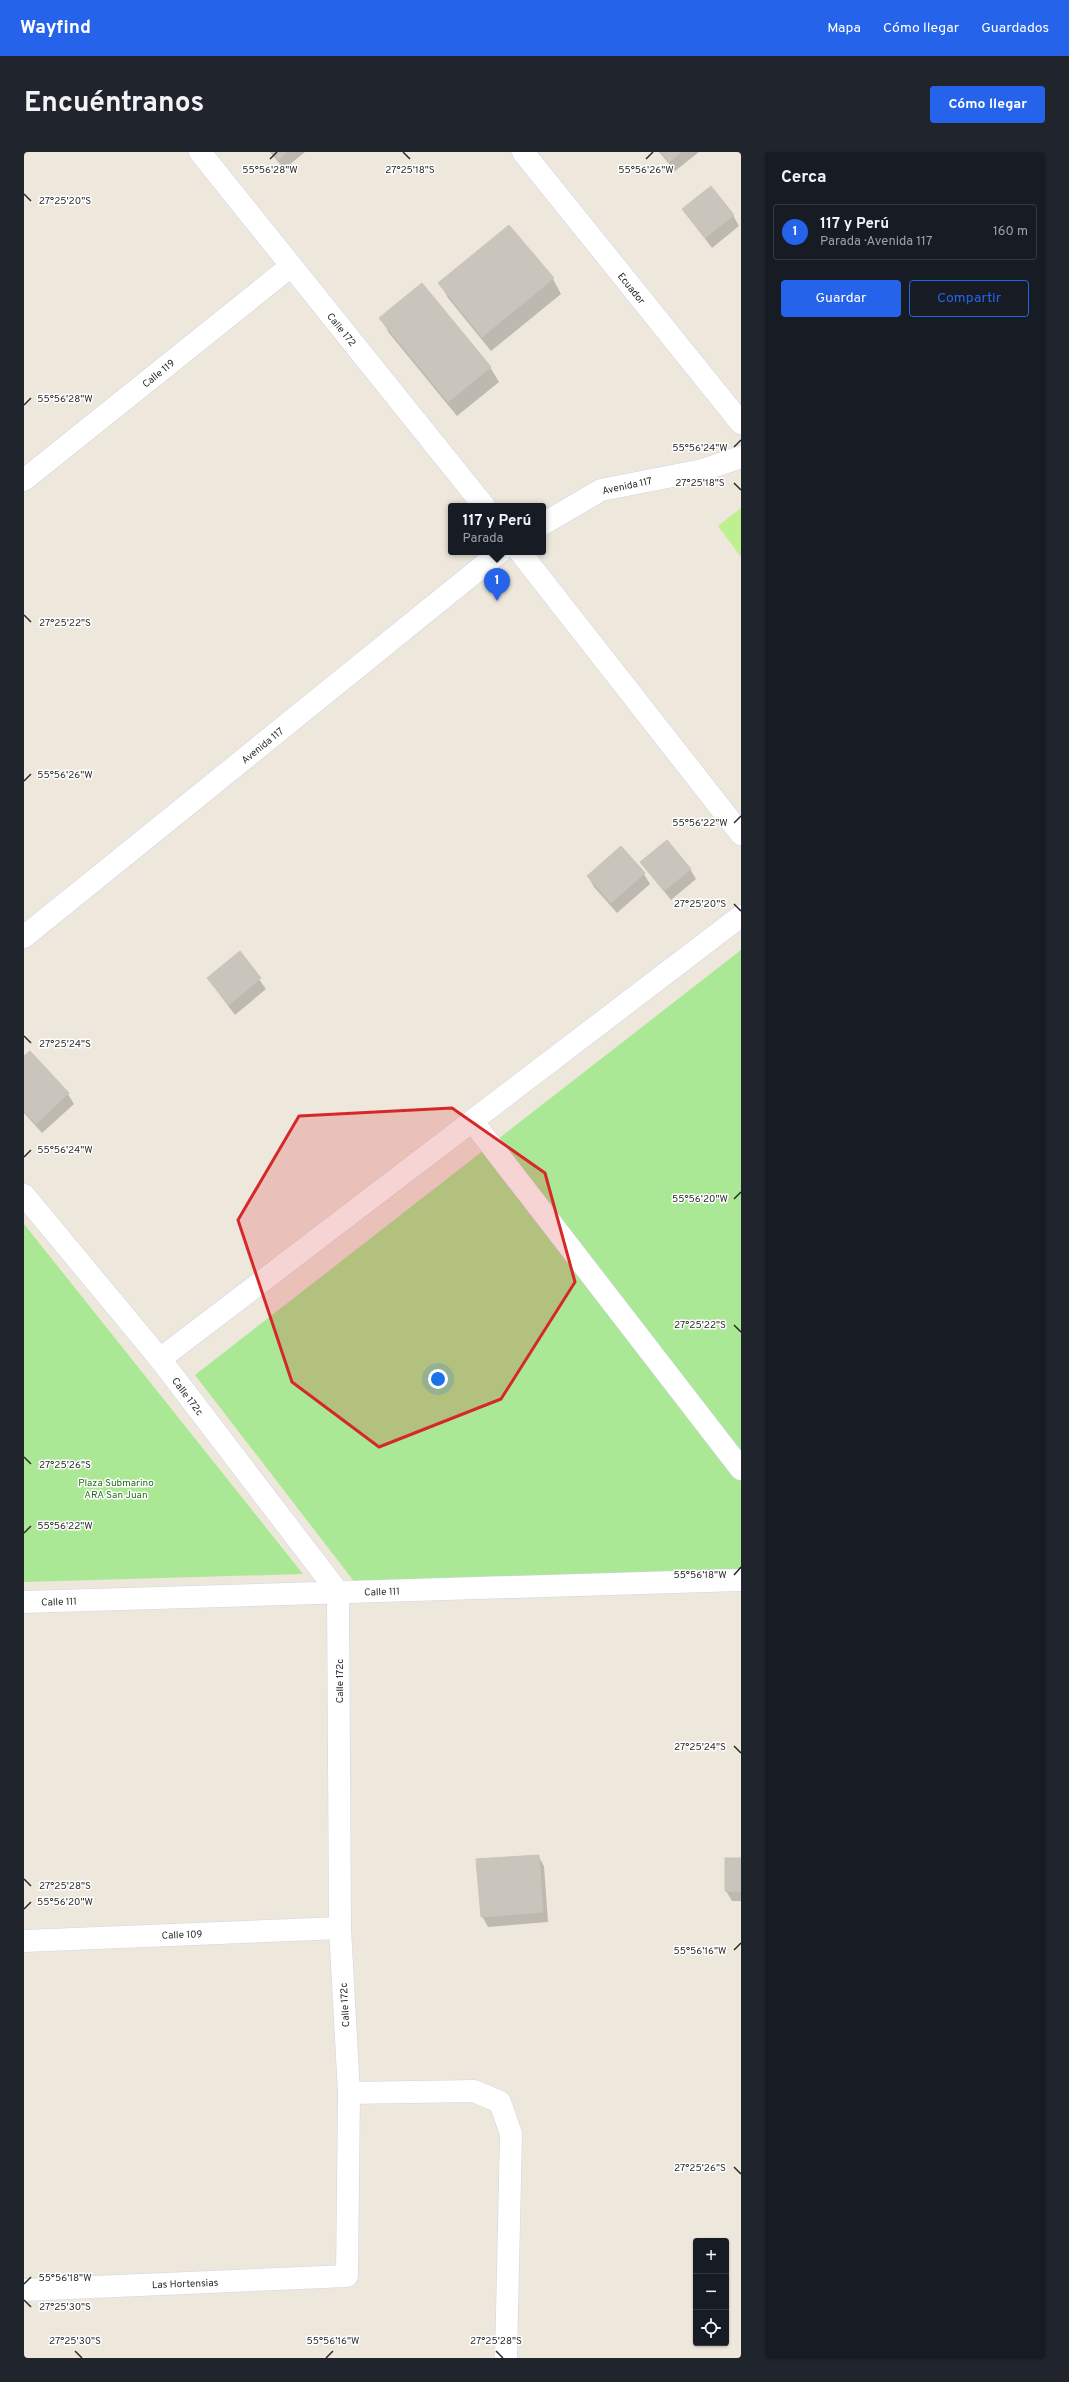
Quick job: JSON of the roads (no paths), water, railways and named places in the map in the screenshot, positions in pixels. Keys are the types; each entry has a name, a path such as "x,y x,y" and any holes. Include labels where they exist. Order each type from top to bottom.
{"street":[{"name":"Calle 172","path":"200,152 482,503"},
{"name":"Ecuador","path":"523,152 741,423"},
{"name":"Calle 119","path":"24,480 291,266"},
{"name":"Avenida 117","path":"546,522 601,490 703,470 741,457"},
{"name":"Avenida 117","path":"24,938 496,555"},
{"path":"522,555 741,834"},
{"path":"160,1359 474,1122 741,916"},
{"path":"474,1122 741,1469"},
{"name":"Calle 172c","path":"24,1195 160,1359 338,1592 340,1928 349,2094 347,2276"},
{"name":"Calle 111","path":"24,1602 741,1580"},
{"name":"Calle 109","path":"24,1941 340,1928"},
{"path":"349,2094 474,2091 500,2102 511,2134 506,2358"},
{"name":"Las Hortensias","path":"24,2290 347,2276"}],"place":[{"name":"117 y Perú","path":"497,601"}],"park label":[{"name":"Plaza Submarino ARA San Juan","path":"116,1488"}]}
